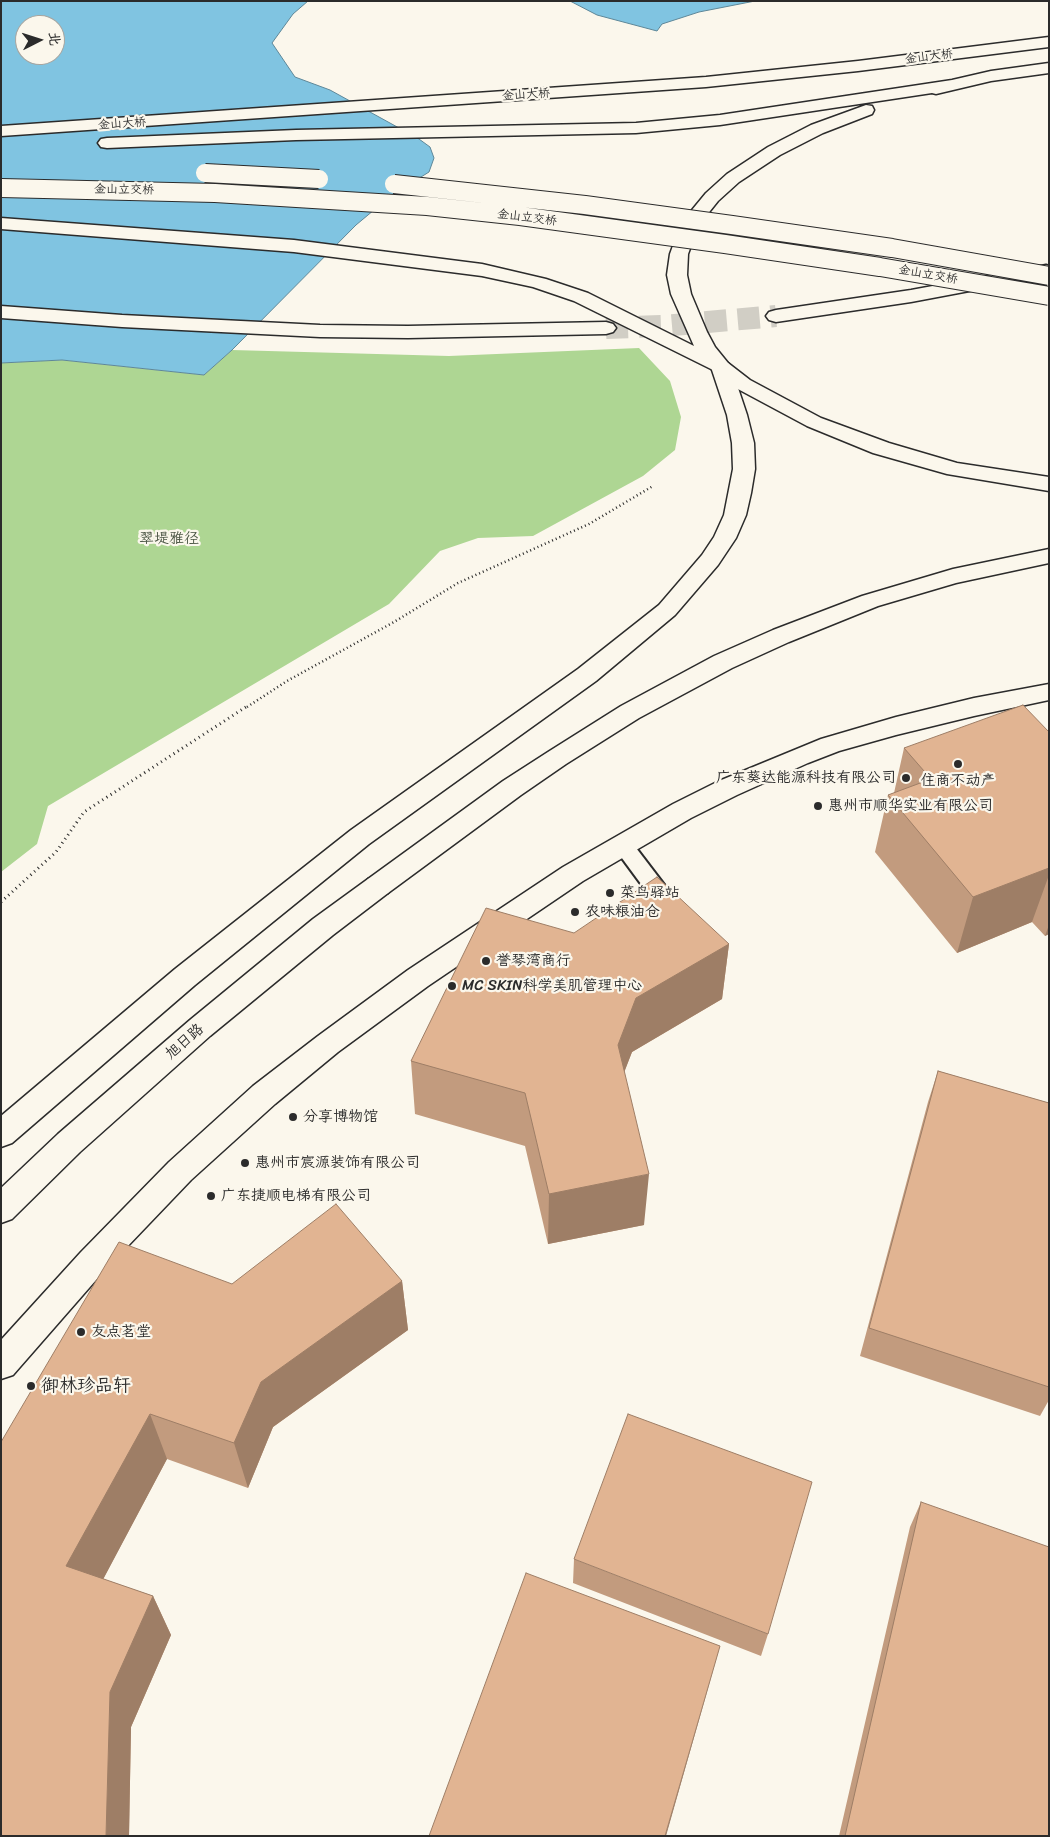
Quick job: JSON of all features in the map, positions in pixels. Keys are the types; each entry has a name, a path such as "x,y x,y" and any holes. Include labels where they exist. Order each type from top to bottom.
{"main road":[{"name":"金山大桥","path":"1,132 706,82 876,64 1049,42"},
{"path":"1,1134 185,977 360,837 587,675 633,639 667,610 710,560 725,538 735,515 744,469 744,444 737,415 720,367 706,349 697,332 681,294 677,275 679,254 687,232 698,214 712,197 733,178 797,139 858,113 952,85 990,76 1049,68"},
{"path":"88,144 296,135 636,128 726,119 952,85"},
{"path":"1,147 21,146"},
{"path":"191,173 336,180"},
{"name":"金山立交桥","path":"373,183 472,192 624,210 892,248 1049,276"},
{"name":"金山立交桥","path":"1,188 233,193 436,207 573,223 754,248 1049,296"},
{"path":"1,223 258,243 447,264 500,273 581,296 611,321 720,367 743,384 785,408 863,442 955,469 1049,484"},
{"path":"776,316 911,296 1049,270"},
{"path":"1,312 113,321 320,331 408,332 611,321"},
{"name":"旭日路","path":"1,1209 69,1143 200,1028 323,927 512,788 630,712 722,662 781,636 870,601 953,576 1049,556"},
{"path":"1,1364 92,1262 137,1215 208,1144 264,1095 328,1044 418,978 573,874 682,811 728,788 830,745 936,716 1049,692"}],"lane":[{"path":"623,845 678,919"}],"path":[{"path":"1,902 56,852 84,812 287,681 458,584 589,524 653,486"}],"green space":[{"name":"翠堤雅径","path":"639,348 670,381 681,417 675,450 643,476 533,536 478,538 440,551 389,604 48,806 37,844 1,872 1,363 62,360 204,375 232,350 449,356"}],"water":[{"path":"1,1 308,1 293,14 272,43 295,77 330,90 419,139 430,147 434,158 429,172 392,195 356,225 232,350 204,375 62,360 1,363"},
{"path":"570,1 755,1 699,12 662,24 657,31 597,15"}],"building":[{"path":"1023,705 1049,732 1049,868 973,897 888,795 931,779 904,748"},
{"path":"657,877 729,944 636,998 618,1045 649,1174 549,1194 525,1093 411,1061 486,908 574,933"},
{"path":"938,1071 1049,1103 1049,1387 869,1328"},
{"path":"336,1204 402,1281 261,1382 234,1443 150,1414 66,1566 153,1596 110,1692 106,1836 1,1836 1,1442 119,1242 232,1284"},
{"path":"628,1414 812,1482 768,1634 574,1559"},
{"path":"921,1502 1049,1547 1049,1836 845,1836"},
{"path":"526,1573 720,1646 665,1836 429,1836"}],"tunnel":[{"path":"606,328 662,326 776,316"}],"place":[{"name":"住商不动产","path":"958,764"},
{"name":"广东葵达能源科技有限公司","path":"906,778"},
{"name":"惠州市顺华实业有限公司","path":"818,806"},
{"name":"菜鸟驿站","path":"610,893"},
{"name":"农味粮油仓","path":"575,912"},
{"name":"誉琴湾商行","path":"486,961"},
{"name":"MC SKIN科学美肌管理中心","path":"452,986"},
{"name":"分享博物馆","path":"293,1117"},
{"name":"惠州市宸源装饰有限公司","path":"245,1163"},
{"name":"广东捷顺电梯有限公司","path":"211,1196"},
{"name":"友点茗堂","path":"81,1332"},
{"name":"御林珍品轩","path":"31,1386"}]}
